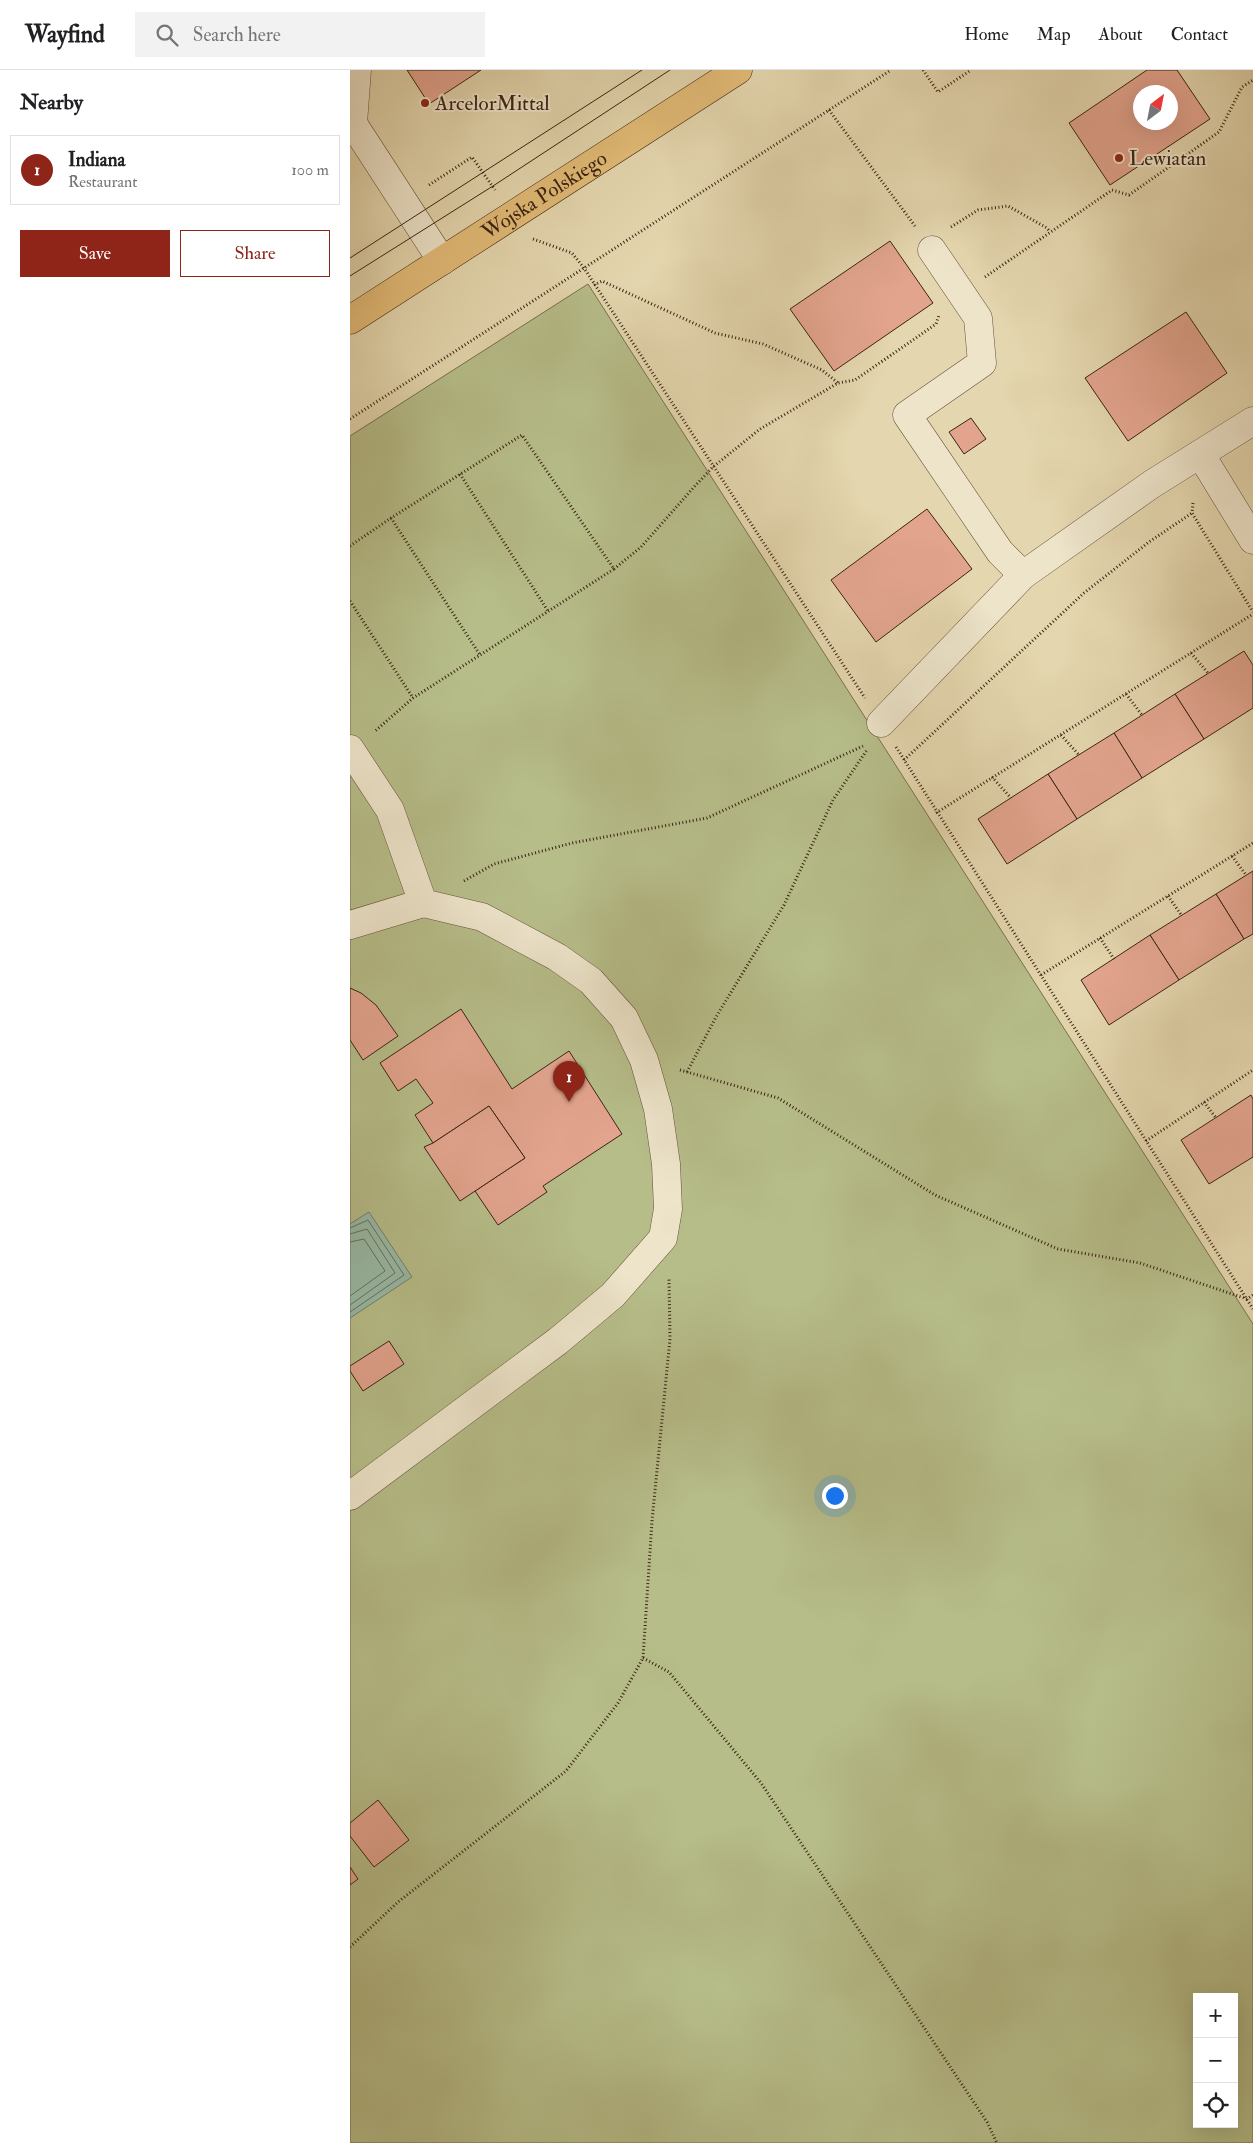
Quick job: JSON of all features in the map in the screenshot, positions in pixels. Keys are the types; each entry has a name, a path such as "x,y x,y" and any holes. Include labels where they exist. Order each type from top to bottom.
{"main road":[{"name":"Wojska Polskiego","path":"350,320 738,70"}],"lane":[{"path":"357,70 351,122 442,261"},
{"path":"929,246 978,318 982,363 907,415 1000,552 1023,575"},
{"path":"880,732 1023,575 1152,484 1253,421"},
{"path":"1200,455 1253,540"},
{"path":"351,750 390,810 423,903"},
{"path":"350,925 423,903 482,916 564,962 591,981 624,1018 644,1060 658,1109 666,1164 668,1209 663,1238 614,1295 558,1341 350,1496"}],"path":[{"path":"350,419 891,70"},
{"path":"923,70 938,92 972,70"},
{"path":"351,750 413,698 614,569 641,547 713,467 760,429 838,383 855,380 936,324 943,306 1050,232 1112,190 1129,195 1219,132 1242,87 1253,80"},
{"path":"829,110 929,246 978,210 1008,206 1047,228 1050,232"},
{"path":"403,202 472,157 526,237 572,253 584,268 713,467 880,732 904,760 1253,1308"},
{"path":"594,285 602,281 715,333 763,344 822,370 838,383"},
{"path":"350,546 522,436 614,569"},
{"path":"460,474 548,611"},
{"path":"904,760 1084,593 1149,542 1192,513"},
{"path":"391,518 480,655"},
{"path":"350,601 413,698"},
{"path":"936,813 1253,614"},
{"path":"1191,653 1208,673"},
{"path":"1126,694 1142,715"},
{"path":"423,903 494,864 572,843 707,818 880,732"},
{"path":"687,1072 716,1017 784,905 833,800 880,732"},
{"path":"1061,735 1079,755"},
{"path":"992,778 1011,798"},
{"path":"1041,975 1253,843"},
{"path":"1232,856 1246,875"},
{"path":"1168,896 1182,916"},
{"path":"1100,938 1114,959"},
{"path":"644,1060 778,1098 935,1195 1058,1249 1140,1263 1247,1299"},
{"path":"1146,1140 1253,1070"},
{"path":"1204,1102 1216,1118"},
{"path":"350,1947 398,1902 566,1771 618,1703 643,1658 652,1521 670,1339 669,1272 663,1238"},
{"path":"1247,1299 1253,1295"},
{"path":"643,1658 669,1672 761,1783 987,2122 997,2143"}],"shaded area":[{"path":"588,284 1253,1324 1253,2143 350,2143 350,436"}],"water":[{"path":"369,1212 412,1277 350,1318 350,1224"}],"building":[{"path":"407,70 481,70 429,104"},
{"path":"1147,70 1177,70 1210,119 1110,185 1069,123"},
{"path":"890,241 933,303 834,371 790,309"},
{"path":"1186,312 1227,373 1128,441 1085,378"},
{"path":"971,418 986,439 964,454 949,432"},
{"path":"927,509 972,569 876,642 831,580"},
{"path":"1244,651 1253,665 1253,708 1204,739 1175,694"},
{"path":"1175,694 1204,739 1142,778 1114,733"},
{"path":"1114,733 1142,778 1077,819 1048,774"},
{"path":"1048,774 1077,819 1007,864 978,819"},
{"path":"1253,871 1253,934 1244,939 1216,894"},
{"path":"1216,894 1244,939 1179,980 1150,935"},
{"path":"1150,935 1179,980 1109,1025 1081,980"},
{"path":"350,988 361,993 376,1005 398,1036 363,1060 350,1040"},
{"path":"461,1009 512,1089 569,1051 622,1134 543,1186 547,1192 498,1225 475,1191 525,1158 489,1106 433,1143 415,1115 433,1103 416,1079 398,1091 380,1063"},
{"path":"1251,1095 1253,1099 1253,1157 1209,1184 1181,1140"},
{"path":"489,1106 525,1158 460,1201 424,1147"},
{"path":"389,1341 404,1364 363,1391 350,1371 350,1366"},
{"path":"378,1800 409,1840 374,1867 350,1836 350,1823"},
{"path":"350,1867 358,1879 350,1885"}],"tram line":[{"path":"350,258 642,70"},
{"path":"350,276 493,186 670,70"}],"place":[{"name":"ArcelorMittal","path":"425,103"},
{"name":"Lewiatan","path":"1119,158"},
{"name":"Indiana","path":"569,1102"}]}
